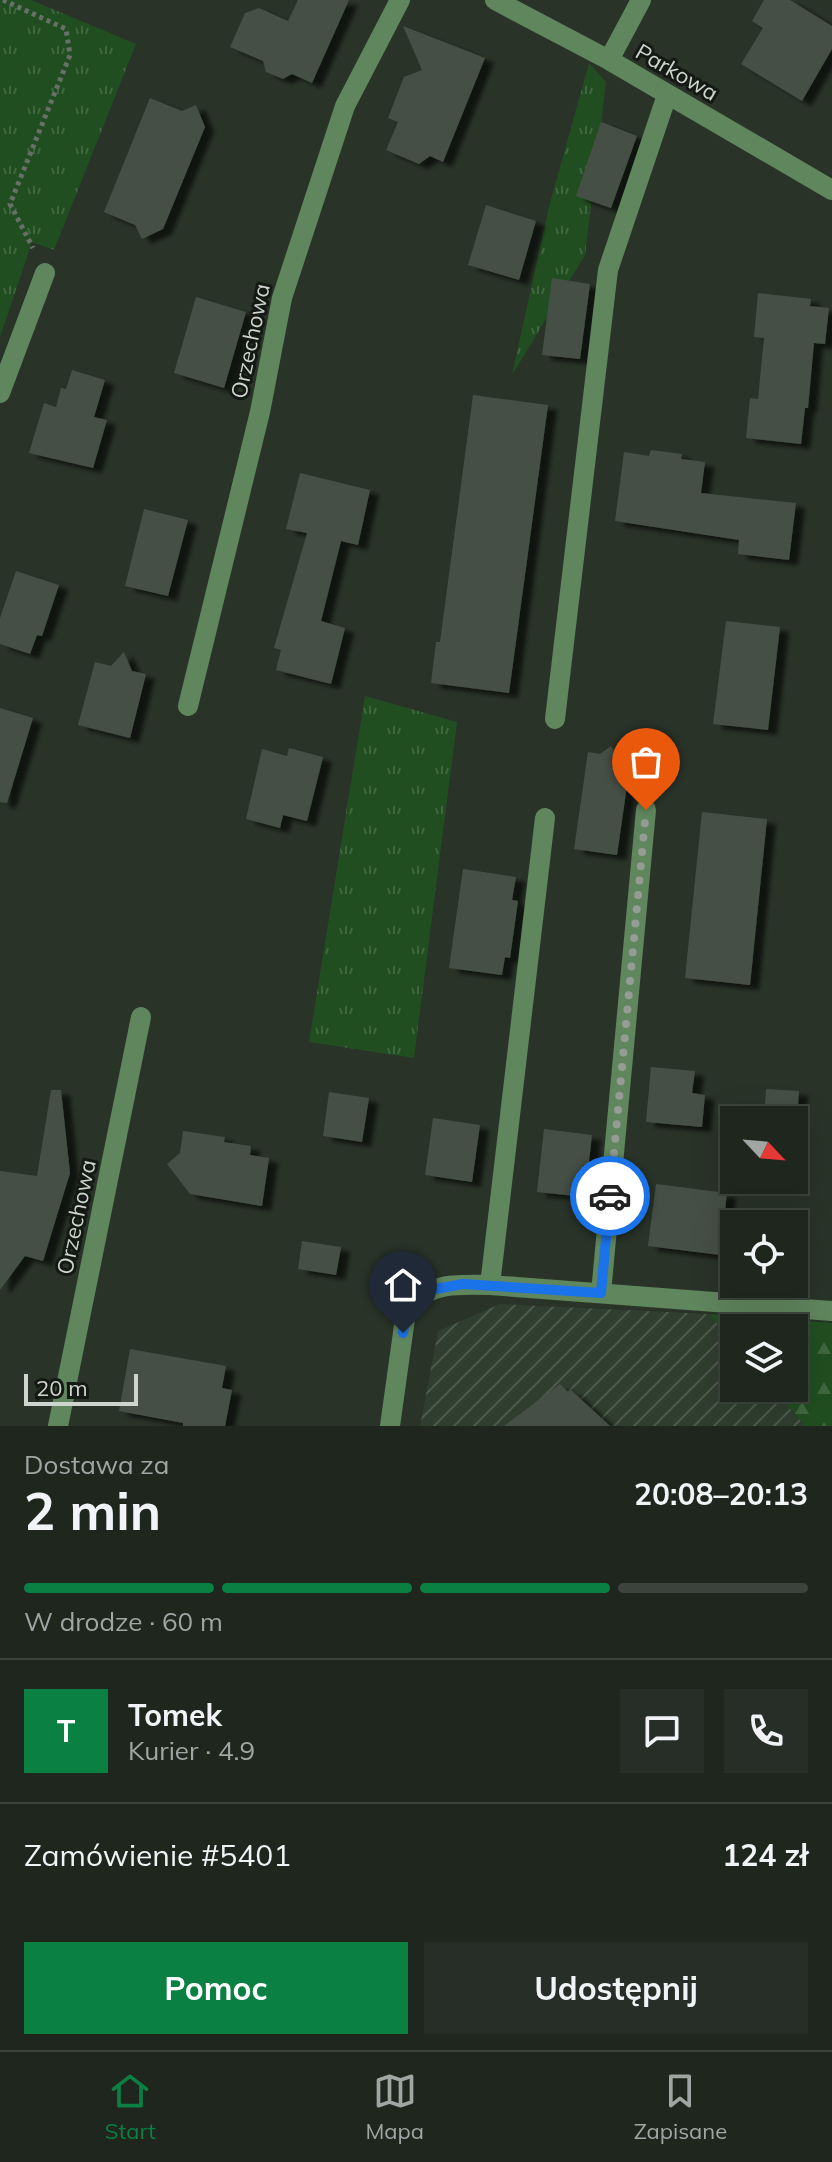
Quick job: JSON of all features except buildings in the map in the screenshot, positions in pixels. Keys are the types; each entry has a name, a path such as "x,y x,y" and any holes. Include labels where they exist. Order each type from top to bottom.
{"street":[{"name":"Orzechowa","path":"188,706 260,412 282,298 345,106 400,0"},
{"name":"Parkowa","path":"495,0 609,60 832,190"},
{"path":"609,60 641,0"},
{"path":"555,719 608,270 667,95"},
{"path":"0,393 45,273"},
{"path":"601,1293 646,810"},
{"path":"490,1285 545,818"},
{"name":"Orzechowa","path":"58,1426 141,1017"},
{"path":"390,1426 407,1304 424,1291 463,1284 490,1285 832,1311"}],"path":[{"path":"3,0 66,29 70,55 10,204 45,273"}],"shaded area":[{"path":"500,1304 709,1314 720,1327 720,1402 785,1402 805,1426 420,1426 438,1331"}],"green space":[{"path":"0,0 31,0 136,44 54,250 32,242 0,337"},
{"path":"589,63 606,82 585,255 512,375 549,207"},
{"path":"365,696 457,722 414,1058 309,1042"},
{"path":"709,1314 720,1315 720,1327"},
{"path":"808,1321 832,1323 832,1426 805,1426 785,1402 808,1402"}],"way so far":[{"path":"610,1196 646,810"}],"route":[{"path":"403,1333 407,1304 424,1291 463,1284 601,1293 610,1196"}]}
